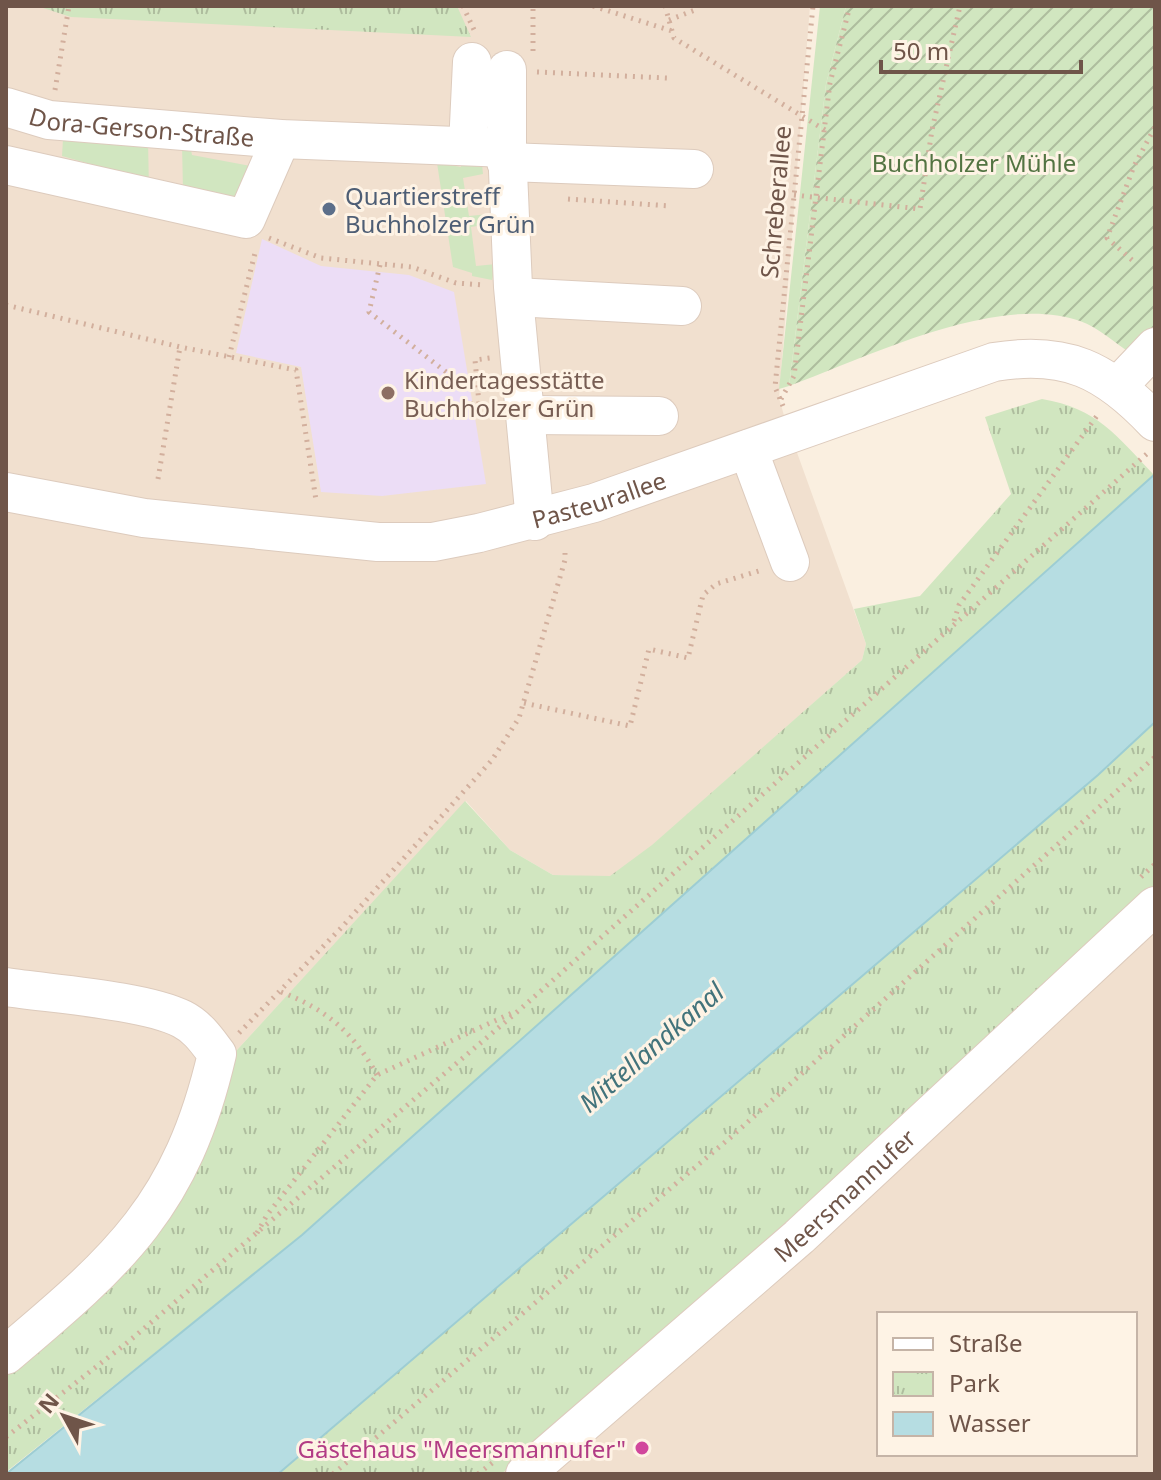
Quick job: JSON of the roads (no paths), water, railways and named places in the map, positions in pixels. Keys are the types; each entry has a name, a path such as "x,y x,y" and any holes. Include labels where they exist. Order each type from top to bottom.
{"street":[{"path":"468,146 490,66 506,165 535,521"},
{"name":"Dora-Gerson-Straße","path":"6,107 49,120 281,139 468,146 506,165"},
{"name":"Dora-Gerson-Straße","path":"6,165 41,170 246,219 281,139"},
{"path":"506,165 694,169"},
{"path":"506,165 560,193"},
{"path":"514,292 682,306"},
{"path":"1138,404 1155,347"},
{"name":"Pasteurallee","path":"6,492 144,518 341,540 433,542 535,521 994,362 1045,356 1093,371 1138,404"},
{"path":"526,415 659,416"},
{"path":"748,449 790,562"},
{"name":"Meersmannufer","path":"525,1474 799,1237 1155,906"},
{"path":"6,987 158,1010 184,1020 203,1035 217,1054 204,1111 159,1206 132,1240 85,1288 6,1355"}],"water":[{"name":"Mittellandkanal","path":"1155,474 1155,722 1098,775 278,1474 6,1474 302,1235"}],"place":[{"name":"Quartierstreff Buchholzer Grün","path":"329,209"},
{"name":"Kindertagesstätte Buchholzer Grün","path":"388,393"},
{"name":"Gästehaus \"Meersmannufer\"","path":"642,1448"}],"park label":[{"name":"Buchholzer Mühle","path":"974,162"}]}
